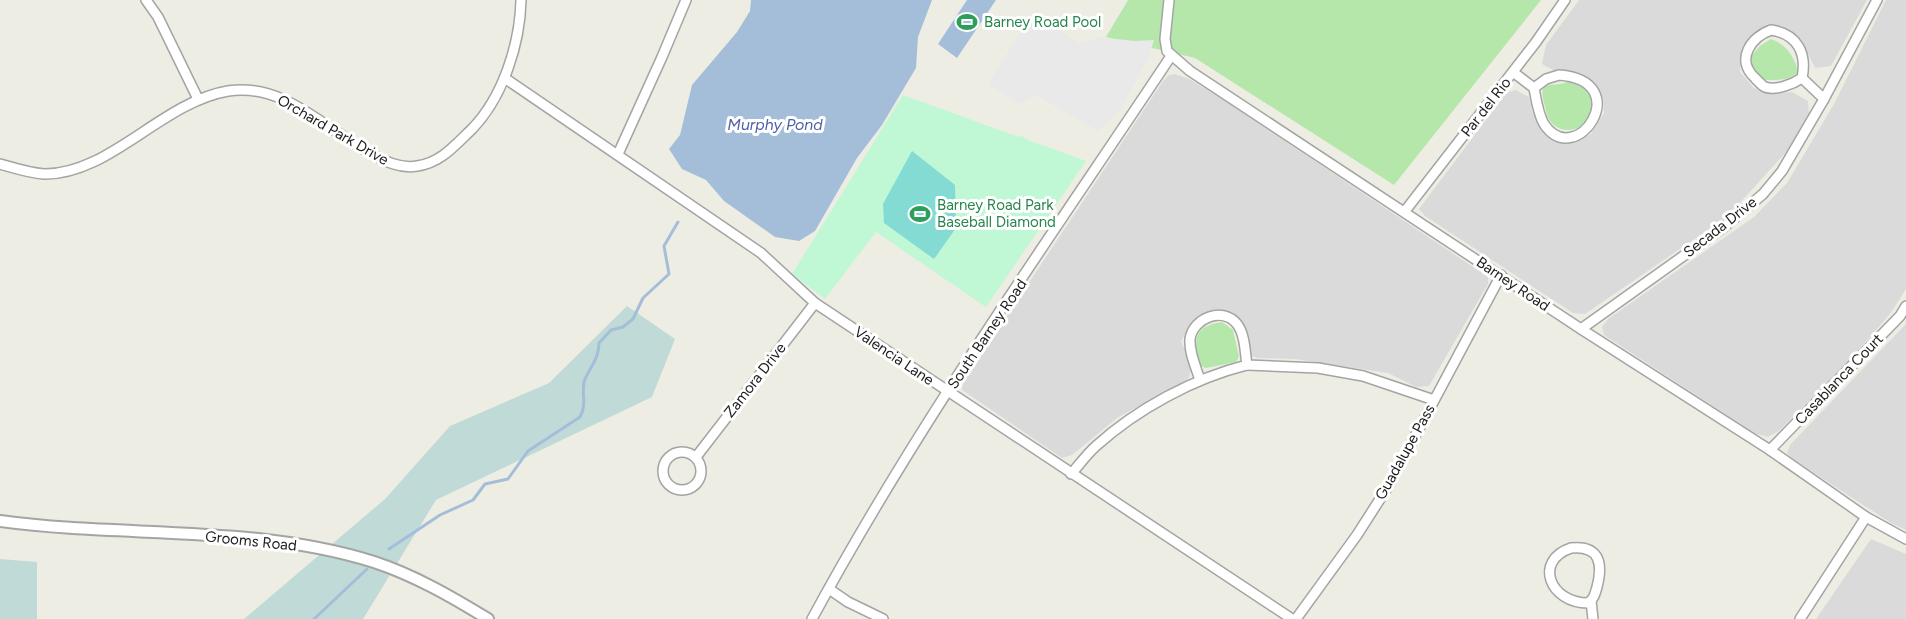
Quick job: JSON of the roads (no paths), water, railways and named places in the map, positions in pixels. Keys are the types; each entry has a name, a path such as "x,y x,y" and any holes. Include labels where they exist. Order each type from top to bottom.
{"street":[{"path":"146,0 158,17 198,99"},
{"path":"506,79 521,0"},
{"path":"618,154 686,0"},
{"path":"1169,0 1165,39 1167,51 1171,56"},
{"name":"Par del Rio","path":"1405,212 1513,72 1564,0"},
{"name":"Secada Drive","path":"1581,329 1724,227 1763,194 1782,171 1877,0"},
{"path":"1772,30 1782,32 1796,42 1804,58 1802,78 1794,83 1775,88 1765,87 1750,73 1745,62 1746,54 1762,34 1772,30"},
{"name":"Barney Road","path":"1171,56 1190,71 1581,329 1770,450 1866,517 1906,539"},
{"name":"South Barney Road","path":"812,619 878,505 949,391 1171,56"},
{"path":"1513,72 1534,88 1544,124 1558,136 1564,138 1579,135 1592,123 1597,111 1597,101 1593,91 1584,82 1571,76 1551,76 1534,88"},
{"path":"1802,78 1824,99"},
{"name":"Orchard Park Drive","path":"0,164 23,171 45,174 66,172 87,166 198,99 230,91 266,92 294,104 356,146 384,161 400,166 417,166 440,158 455,146 477,123 506,79"},
{"name":"Valencia Lane","path":"506,79 761,253 815,303 1294,619"},
{"name":"Guadalupe Pass","path":"1294,619 1357,536 1389,485 1501,276"},
{"name":"Zamora Drive","path":"696,457 815,303"},
{"name":"Casablanca Court","path":"1770,450 1900,316 1906,306"},
{"path":"1200,380 1191,352 1190,338 1200,321 1212,316 1226,316 1236,323 1242,334 1247,365"},
{"path":"1071,474 1095,447 1128,420 1200,380 1219,372 1247,365 1318,368 1363,376 1434,400"},
{"path":"686,452 696,457 701,467 700,477 694,486 684,490 674,488 666,481 663,470 667,460 675,453 686,452"},
{"path":"1800,619 1866,517"},
{"name":"Grooms Road","path":"0,521 83,530 270,539 331,551 374,562 397,571 434,588 488,619"},
{"path":"1591,601 1584,603 1565,598 1553,586 1551,568 1556,557 1566,550 1583,548 1594,554 1600,562 1600,575 1591,601 1593,619"},
{"path":"829,589 848,602 883,619"}],"water":[{"name":"Murphy Pond","path":"751,0 932,0 918,37 916,68 882,125 857,158 815,231 799,241 775,237 724,201 706,180 682,169 669,149 680,135 692,85 737,32 750,11"},
{"name":"Barney Road Pool","path":"967,0 996,0 957,58 938,44"}],"waterway":[{"path":"389,549 440,515 473,500 485,484 508,479 528,451 580,417 585,379 596,358 599,343 611,330 623,327 633,319 643,298 669,274 664,246 678,222"},
{"path":"314,619 367,569"}],"place":[{"name":"Barney Road Pool","path":"967,22"},
{"name":"Barney Road Park Baseball Diamond","path":"920,214"}]}
